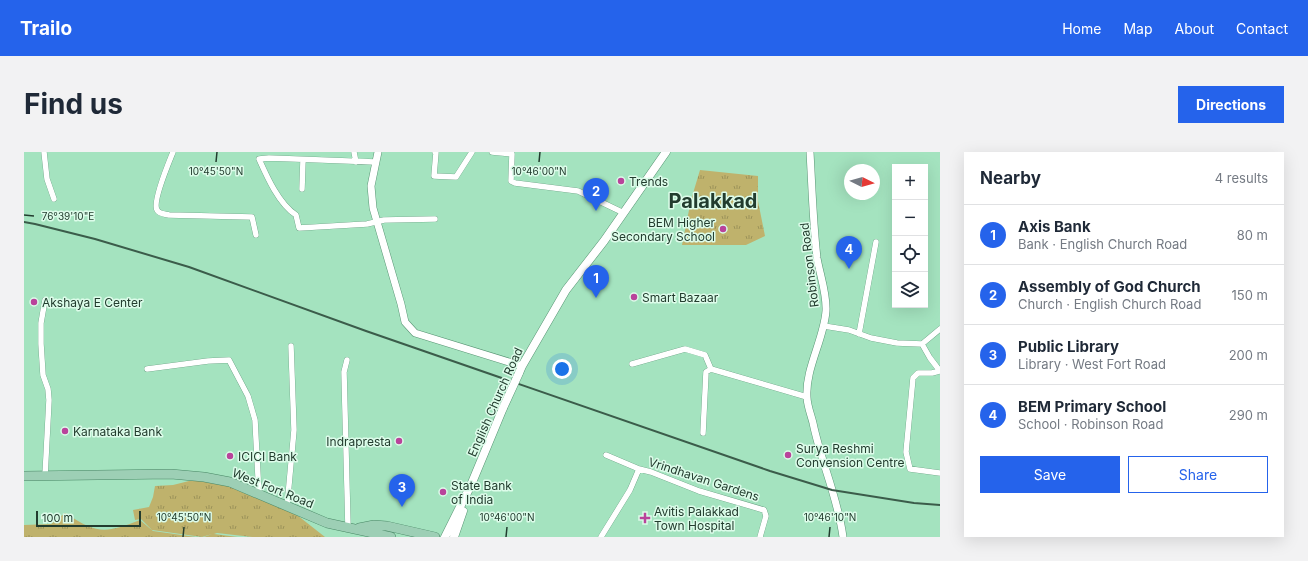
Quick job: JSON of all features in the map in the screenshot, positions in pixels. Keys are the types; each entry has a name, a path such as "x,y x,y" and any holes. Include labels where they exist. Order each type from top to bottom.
{"main road":[{"name":"English Church Road","path":"445,537 471,485 520,369 566,290 604,241 666,152"},
{"name":"West Fort Road","path":"24,476 171,474 204,477 230,482 327,523 350,525 391,537"},
{"name":"English Church Road","path":"454,537 471,485"},
{"path":"350,525 373,537"},
{"path":"350,525 387,526 435,537"}],"street":[{"path":"44,152 47,179 54,199"},
{"path":"173,152 167,165 155,203 157,211 169,215 252,217 256,235"},
{"path":"354,152 356,162"},
{"path":"378,152 371,186 373,208 402,304 405,322 415,333 520,369"},
{"path":"435,152 434,176 456,177 472,152"},
{"path":"492,152 512,154 511,181 515,184 578,191 624,213"},
{"name":"Robinson Road","path":"810,152 817,256 826,310 824,326 809,379 807,397 817,444 842,525 843,537"},
{"path":"375,162 259,159 267,178 284,204 296,215 299,228 435,219"},
{"path":"302,189 304,160"},
{"path":"859,334 876,242"},
{"path":"44,300 41,324 41,344 43,375 50,400 45,476"},
{"path":"824,326 849,330 871,338 897,343 922,344 940,329"},
{"path":"922,344 940,371"},
{"path":"287,507 294,430 292,346"},
{"path":"632,364 685,349 705,355 711,369"},
{"path":"147,369 208,361 229,360 248,396 255,420 259,495"},
{"path":"348,360 344,372 347,488 350,525"},
{"path":"703,433 706,372 711,369 807,397"},
{"path":"940,371 918,373 913,378 906,452 910,469 940,473"},
{"path":"606,455 639,469"},
{"name":"Vrindhavan Gardens","path":"601,537 630,490 639,469 651,472 699,491 764,510 766,516 760,537"}],"green space":[{"path":"700,170 758,176 758,201 765,236 746,245 682,245 691,200"},
{"path":"197,479 218,484 231,484 297,515 325,537 252,537 217,533 214,534 238,537 204,537 212,534 202,537 152,530 141,519 135,520 133,510 149,507 155,486 173,485"},
{"path":"65,513 86,525 101,530 118,528 140,520 153,531 196,537 24,537 24,525 51,524"}],"railway":[{"path":"24,222 95,239 189,267 366,331 770,471 832,490 914,503 940,505"}],"place":[{"name":"Trends","path":"621,181"},
{"name":"Assembly of God Church","path":"596,211"},
{"name":"BEM Higher Secondary School","path":"723,229"},
{"name":"BEM Primary School","path":"849,269"},
{"name":"Smart Bazaar","path":"634,297"},
{"name":"Axis Bank","path":"596,298"},
{"name":"Akshaya E Center","path":"34,302"},
{"name":"Karnataka Bank","path":"65,431"},
{"name":"Indrapresta","path":"399,441"},
{"name":"Surya Reshmi Convension Centre","path":"788,455"},
{"name":"ICICI Bank","path":"230,456"},
{"name":"State Bank of India","path":"443,492"},
{"name":"Public Library","path":"402,507"},
{"name":"Avitis Palakkad Town Hospital","path":"645,518"}],"district":[{"name":"Palakkad","path":"713,201"}]}
